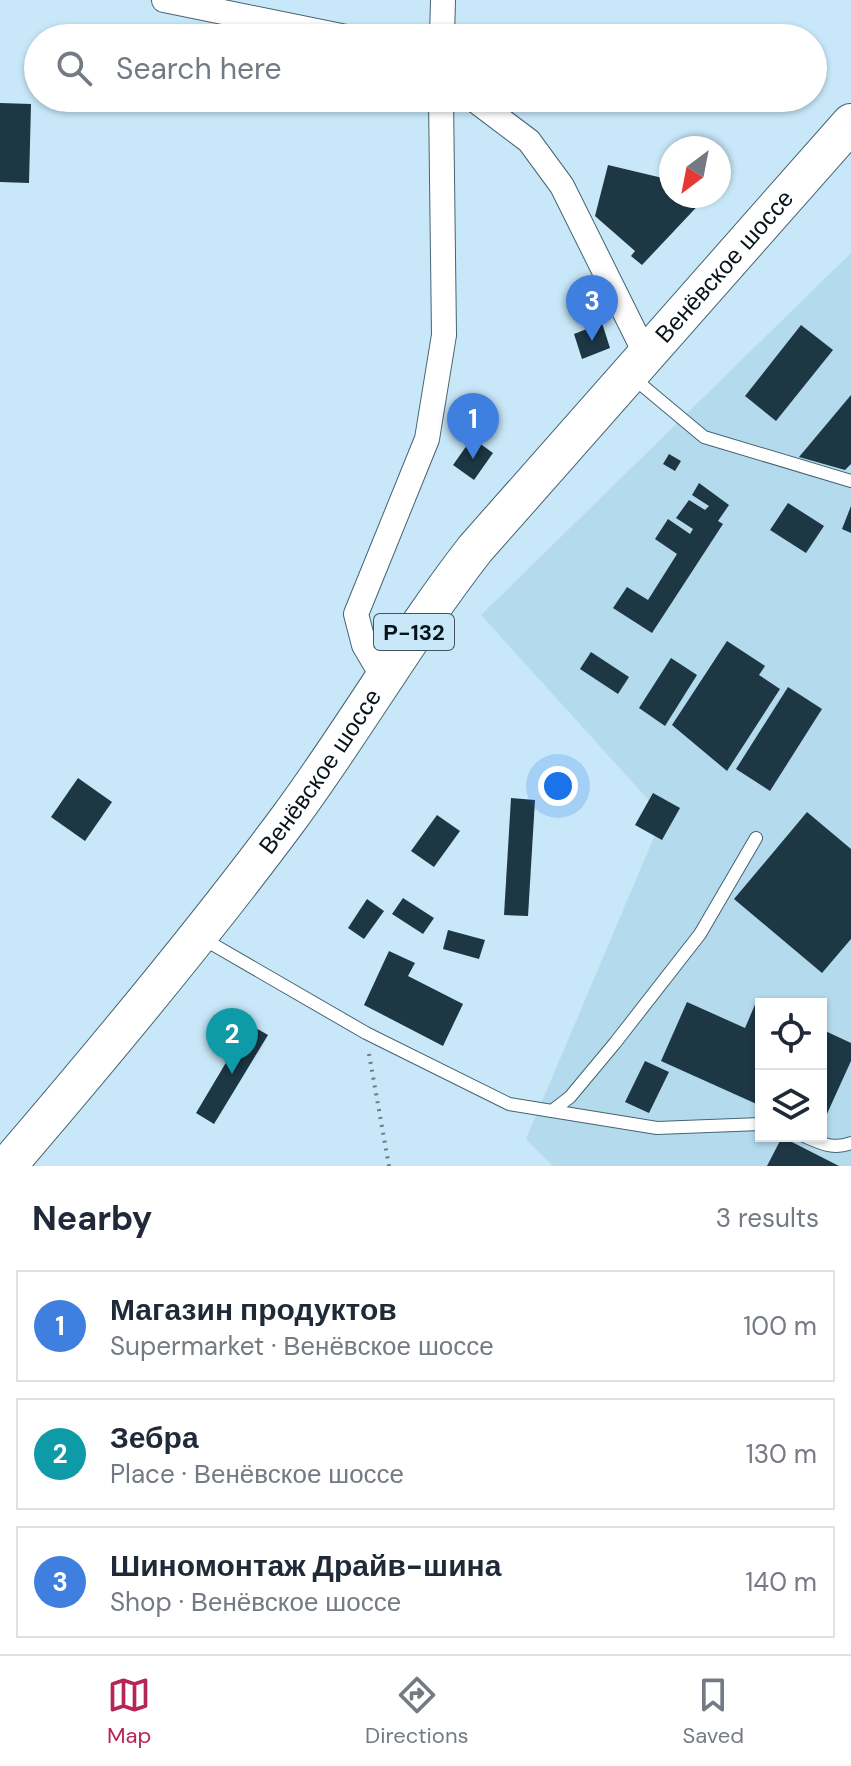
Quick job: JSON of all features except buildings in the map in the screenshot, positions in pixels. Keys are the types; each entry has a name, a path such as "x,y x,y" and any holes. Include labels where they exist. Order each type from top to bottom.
{"main road":[{"name":"Венёвское шоссе","path":"7,1166 199,936 291,816 383,677 475,549 851,123"}],"street":[{"path":"164,0 282,24"},
{"path":"442,24 443,0"},
{"path":"383,677 364,645 356,614 427,439 440,365 444,335 441,112"},
{"path":"491,112 529,141 562,186 638,364"}],"lane":[{"path":"638,364 704,437 851,481"},
{"path":"552,1111 570,1097 700,934 756,838"},
{"path":"199,936 366,1033 509,1104 657,1128 755,1124"},
{"path":"824,1142 841,1147 851,1143"}],"path":[{"path":"366,1033 389,1166"}],"shaded area":[{"path":"851,253 851,1166 553,1166 526,1139 663,816 481,615"}],"place":[{"name":"Шиномонтаж Драйв-шина","path":"592,341"},
{"name":"Магазин продуктов","path":"473,459"},
{"name":"Зебра","path":"232,1074"}]}
